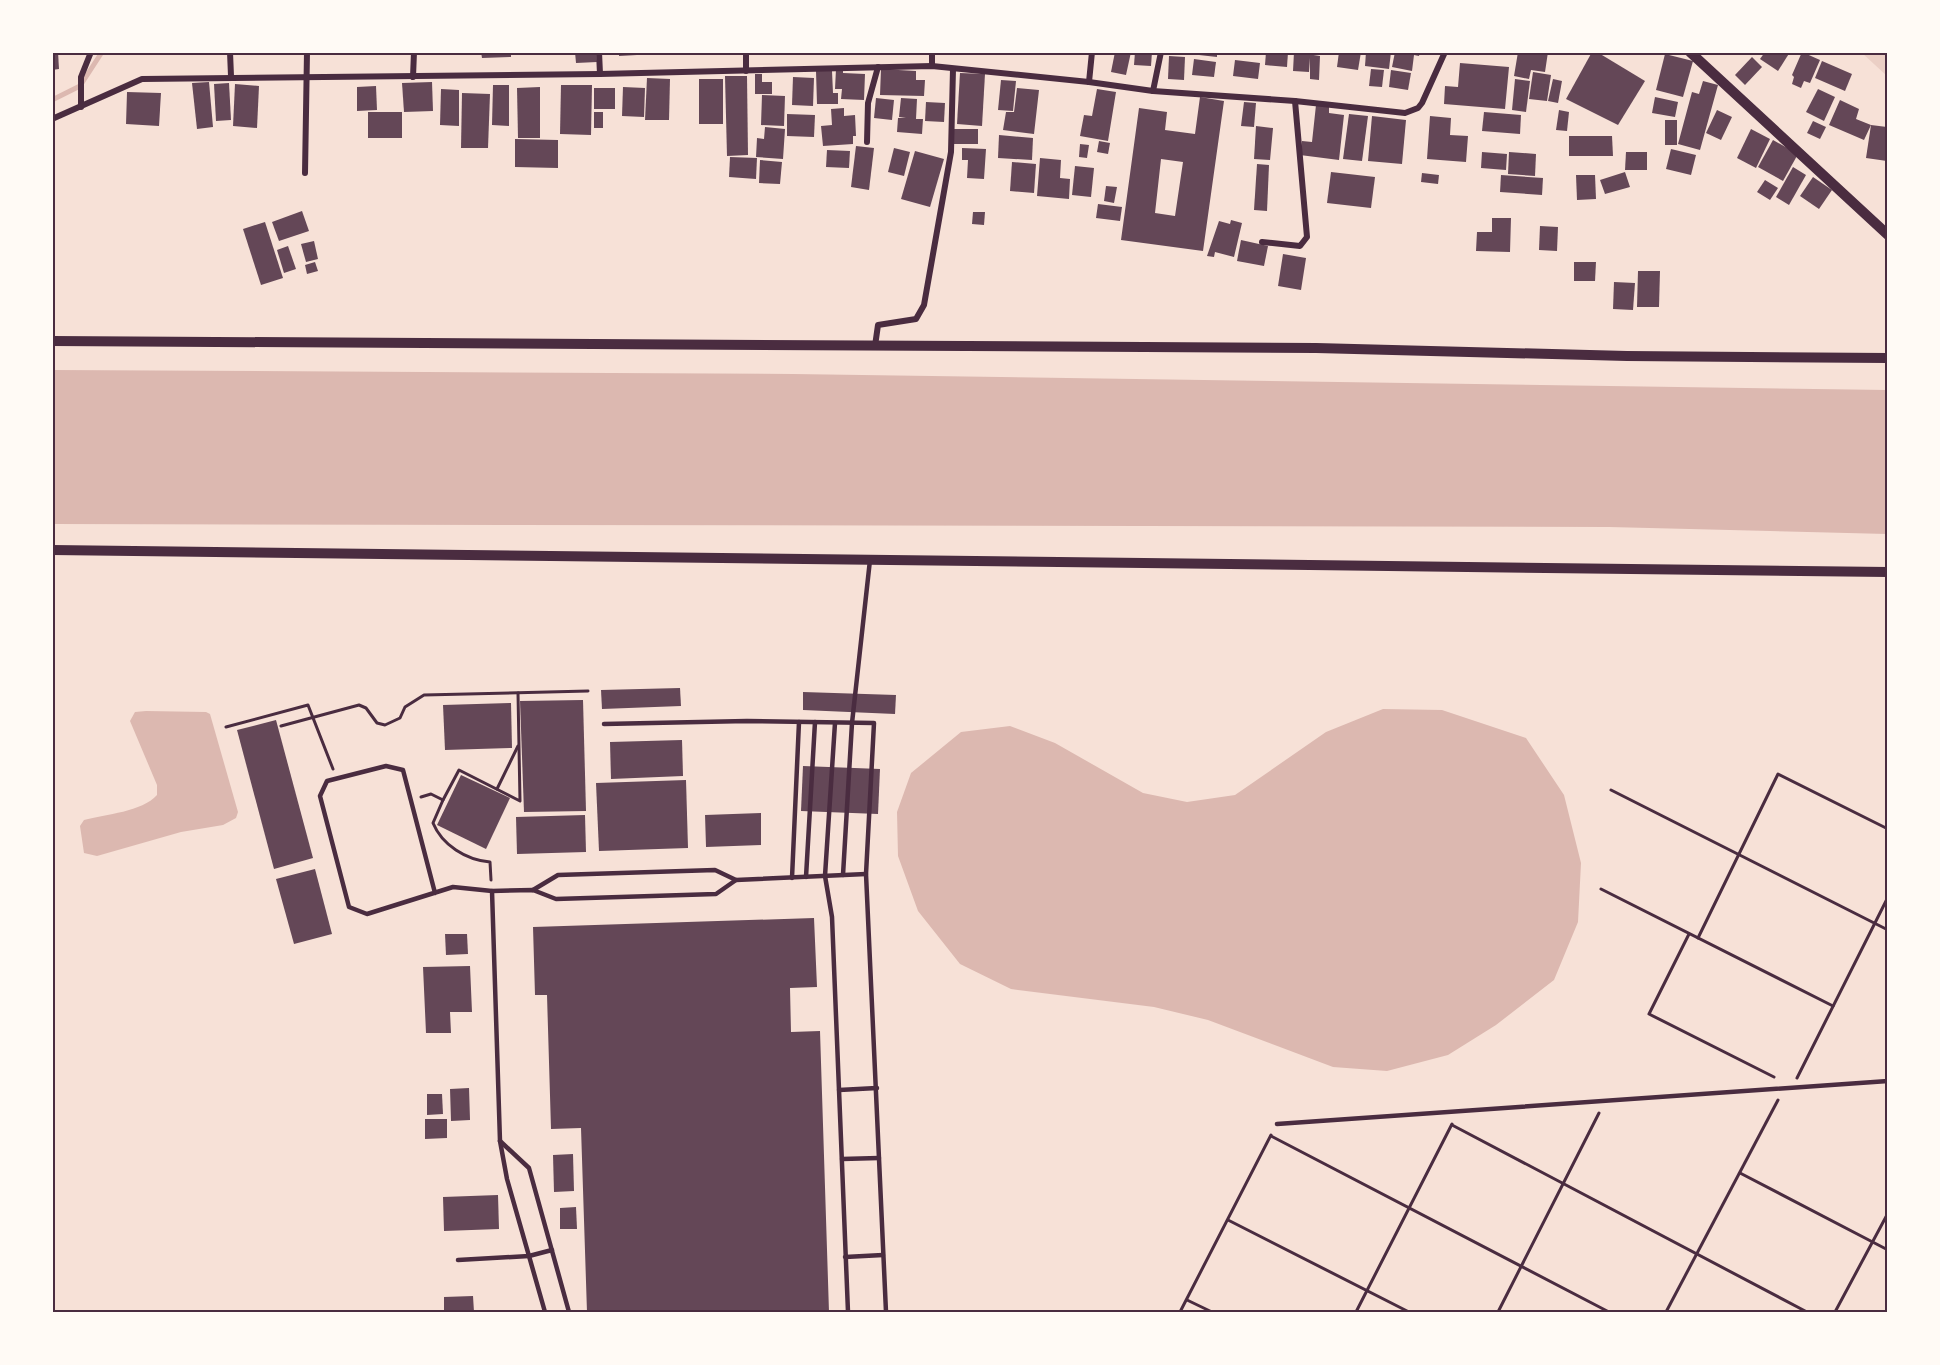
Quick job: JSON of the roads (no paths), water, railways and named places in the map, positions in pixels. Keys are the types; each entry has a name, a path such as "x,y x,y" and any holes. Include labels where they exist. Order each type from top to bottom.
{"street":[{"path":"81,107 81,77 91,52"},
{"path":"230,52 231,76"},
{"path":"305,173 307,52"},
{"path":"413,77 414,52"},
{"path":"599,52 600,74"},
{"path":"746,52 746,71"},
{"path":"932,52 932,66"},
{"path":"1089,82 1092,52"},
{"path":"1153,92 1161,52"},
{"path":"52,119 142,79 231,76 413,77 600,74 932,66 1089,82 1153,92 1294,101 1405,113 1413,111 1422,104 1445,52"},
{"path":"1690,52 1887,235"},
{"path":"867,142 868,103 878,67"},
{"path":"875,346 878,325 916,319 924,305 951,152 953,69"},
{"path":"1262,242 1300,246 1307,237 1294,101"},
{"path":"52,341 1304,348 1627,356 1887,358"},
{"path":"52,550 1887,572"}],"lane":[{"path":"843,875 852,723 870,560"},
{"path":"792,878 799,722"},
{"path":"806,877 815,722"},
{"path":"834,723 825,876 832,917 848,1312"},
{"path":"604,724 874,723 866,874 886,1312"},
{"path":"435,893 403,770 386,766 327,781 320,796 349,907 367,914 435,893 453,887 492,891 533,890 556,899 716,894 736,880"},
{"path":"533,890 558,875 714,870 736,880 866,874"},
{"path":"492,891 500,1141 545,1312"},
{"path":"1277,1124 1887,1081"},
{"path":"839,1090 877,1088"},
{"path":"500,1141 530,1168 569,1312"},
{"path":"842,1159 879,1158"},
{"path":"458,1260 529,1256 552,1250"},
{"path":"845,1257 883,1255"}],"waterway":[{"path":"52,100 80,86 102,52"}]}
